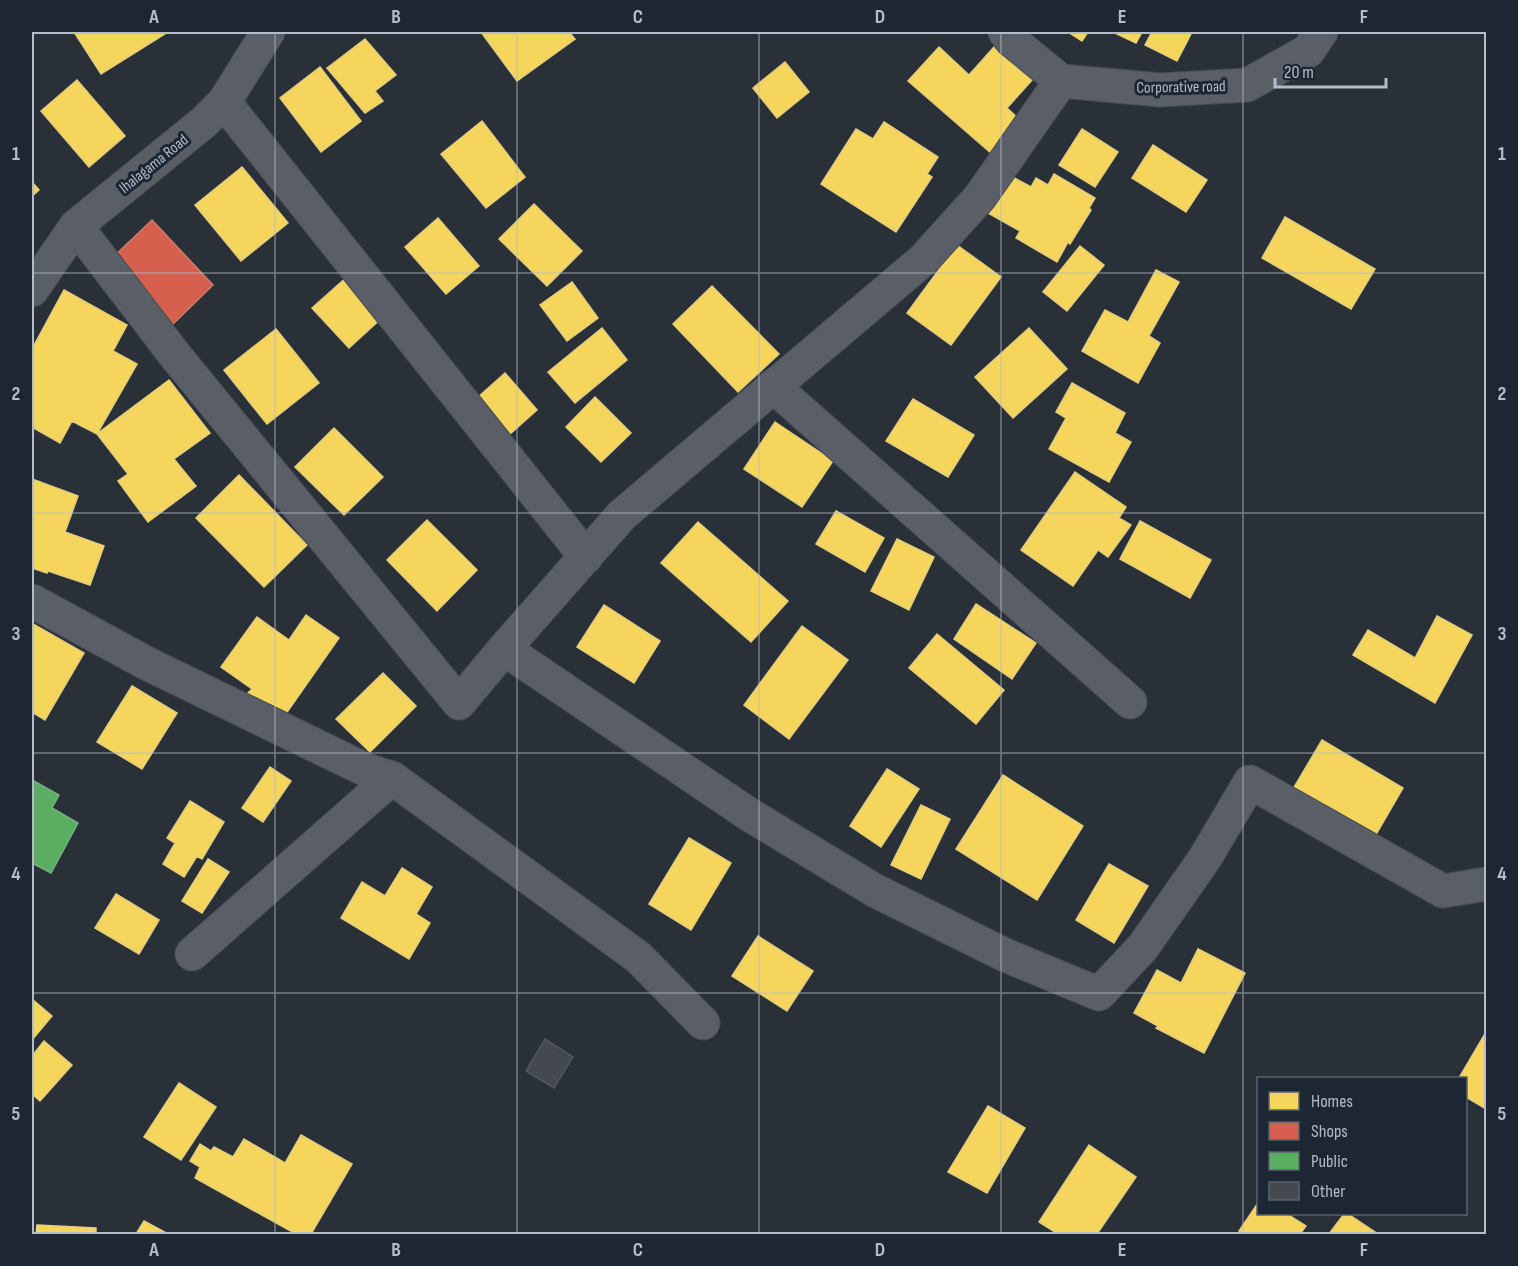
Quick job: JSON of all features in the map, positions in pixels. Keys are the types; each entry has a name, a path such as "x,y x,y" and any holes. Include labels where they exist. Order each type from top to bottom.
{"street":[{"name":"Ihalagama Road","path":"32,290 76,225 204,122 224,102 268,32"},
{"path":"76,225 174,354 459,703 622,515 923,260 980,197 1061,81 1011,40 1005,32"},
{"name":"Corporative road","path":"1061,81 1160,90 1248,85 1308,51 1321,32"},
{"path":"224,102 586,557"},
{"path":"773,386 1130,702"},
{"path":"32,601 148,664 366,770 392,778 638,957 703,1023"},
{"path":"504,649 750,815 874,890 1005,955 1099,994 1143,947 1205,858 1250,782 1443,891 1486,884"},
{"path":"192,954 392,778"}],"building: Homes":[{"path":"74,32 168,32 101,74"},
{"path":"481,32 569,32 575,39 517,81"},
{"path":"1068,32 1088,32 1082,41"},
{"path":"1116,32 1142,32 1136,43"},
{"path":"1152,32 1192,32 1177,61 1145,45"},
{"path":"365,39 396,75 375,91 383,101 365,113 327,68"},
{"path":"939,47 969,75 994,47 1032,80 1007,108 1021,121 992,154 908,81"},
{"path":"785,62 809,92 777,118 753,88"},
{"path":"320,67 361,121 321,152 280,98"},
{"path":"77,80 125,136 89,167 41,111"},
{"path":"482,121 525,177 486,208 441,154"},
{"path":"884,122 938,157 927,174 932,177 896,232 821,184 856,129 873,139"},
{"path":"1082,129 1118,152 1095,187 1059,165"},
{"path":"1153,145 1207,180 1186,212 1132,178"},
{"path":"242,167 288,223 241,261 195,205"},
{"path":"1054,174 1095,198 1089,208 1091,210 1057,262 1016,238 1020,231 988,213 1011,176 1031,187 1036,178 1048,185"},
{"path":"32,182 39,190 32,196"},
{"path":"534,204 582,251 547,286 499,239"},
{"path":"1285,217 1375,269 1351,309 1262,258"},
{"path":"438,218 479,266 446,294 405,247"},
{"path":"957,245 1001,277 951,345 907,313"},
{"path":"1080,246 1104,265 1067,311 1043,292"},
{"path":"1156,270 1179,282 1149,336 1160,343 1138,383 1082,351 1105,310 1128,322"},
{"path":"348,276 384,316 349,348 312,308"},
{"path":"572,282 598,318 567,341 540,305"},
{"path":"712,286 779,354 738,392 673,324"},
{"path":"64,290 127,325 113,351 137,364 97,434 72,421 60,443 32,427 32,349"},
{"path":"602,328 627,360 575,403 548,372"},
{"path":"1029,328 1067,369 1013,418 975,377"},
{"path":"276,329 319,383 267,424 224,370"},
{"path":"505,373 537,410 509,435 477,398"},
{"path":"169,380 210,433 174,459 196,486 148,522 118,481 128,474 97,434"},
{"path":"1072,383 1125,413 1115,433 1131,442 1109,482 1049,449 1066,418 1056,412"},
{"path":"595,397 631,433 601,462 566,427"},
{"path":"913,399 974,435 948,477 886,441"},
{"path":"775,422 833,461 802,507 744,469"},
{"path":"334,428 383,477 344,515 295,467"},
{"path":"1075,472 1126,507 1119,518 1131,525 1108,557 1098,550 1073,586 1021,550"},
{"path":"239,475 307,545 264,587 196,518"},
{"path":"32,479 78,496 65,532 104,546 90,585 32,568"},
{"path":"836,511 884,538 865,572 816,544"},
{"path":"427,520 477,570 437,611 387,560"},
{"path":"1140,521 1211,560 1190,598 1120,559"},
{"path":"698,522 788,601 751,642 661,563"},
{"path":"897,539 934,557 909,610 871,591"},
{"path":"976,604 1036,643 1012,679 954,639"},
{"path":"604,605 660,641 634,683 577,647"},
{"path":"306,615 339,638 283,718 248,693 252,689 221,667 257,617 289,640"},
{"path":"1437,616 1472,635 1435,703 1353,655 1368,630 1415,658"},
{"path":"33,624 84,653 45,720 32,712"},
{"path":"802,626 848,660 789,739 744,705"},
{"path":"937,634 1004,690 976,724 909,668"},
{"path":"383,673 416,706 370,752 336,719"},
{"path":"132,686 177,713 142,769 97,742"},
{"path":"1322,740 1403,788 1374,838 1293,789"},
{"path":"270,767 291,781 263,822 242,808"},
{"path":"887,769 919,789 881,847 850,826"},
{"path":"1003,775 1083,826 1037,900 956,849"},
{"path":"190,801 224,822 202,859 197,856 184,877 163,864 175,843 167,838"},
{"path":"921,805 950,819 921,879 891,865"},
{"path":"689,838 731,863 691,930 649,904"},
{"path":"208,859 229,872 202,913 182,901"},
{"path":"1109,864 1148,886 1114,943 1076,920"},
{"path":"402,868 432,887 416,914 430,923 409,959 341,918 362,882 385,896"},
{"path":"116,894 159,920 139,954 95,928"},
{"path":"758,936 813,971 787,1011 732,976"},
{"path":"1198,949 1245,973 1204,1053 1156,1028 1158,1026 1134,1013 1157,970 1181,983"},
{"path":"32,999 52,1016 32,1040"},
{"path":"1486,1032 1486,1109 1467,1098 1467,1077 1460,1077"},
{"path":"44,1041 72,1065 40,1101 32,1094 32,1056"},
{"path":"179,1083 216,1107 181,1160 144,1137"},
{"path":"988,1106 1025,1128 987,1193 948,1172"},
{"path":"301,1135 352,1164 311,1234 296,1234 195,1178 200,1167 190,1161 200,1144 211,1151 214,1147 233,1157 244,1139 285,1163"},
{"path":"1089,1145 1136,1177 1097,1234 1058,1234 1039,1222"},
{"path":"1257,1204 1257,1215 1289,1215 1306,1226 1300,1234 1245,1234 1239,1231"},
{"path":"1343,1215 1350,1215 1378,1234 1329,1234"},
{"path":"144,1221 168,1234 136,1234"},
{"path":"37,1225 96,1228 96,1234 36,1234"}],"building: Shops":[{"path":"152,220 213,285 170,327 107,263"}],"building: Public":[{"path":"32,780 59,795 52,808 78,823 51,873 32,863"}],"building: Other":[{"path":"545,1039 573,1057 554,1088 526,1071"}]}
